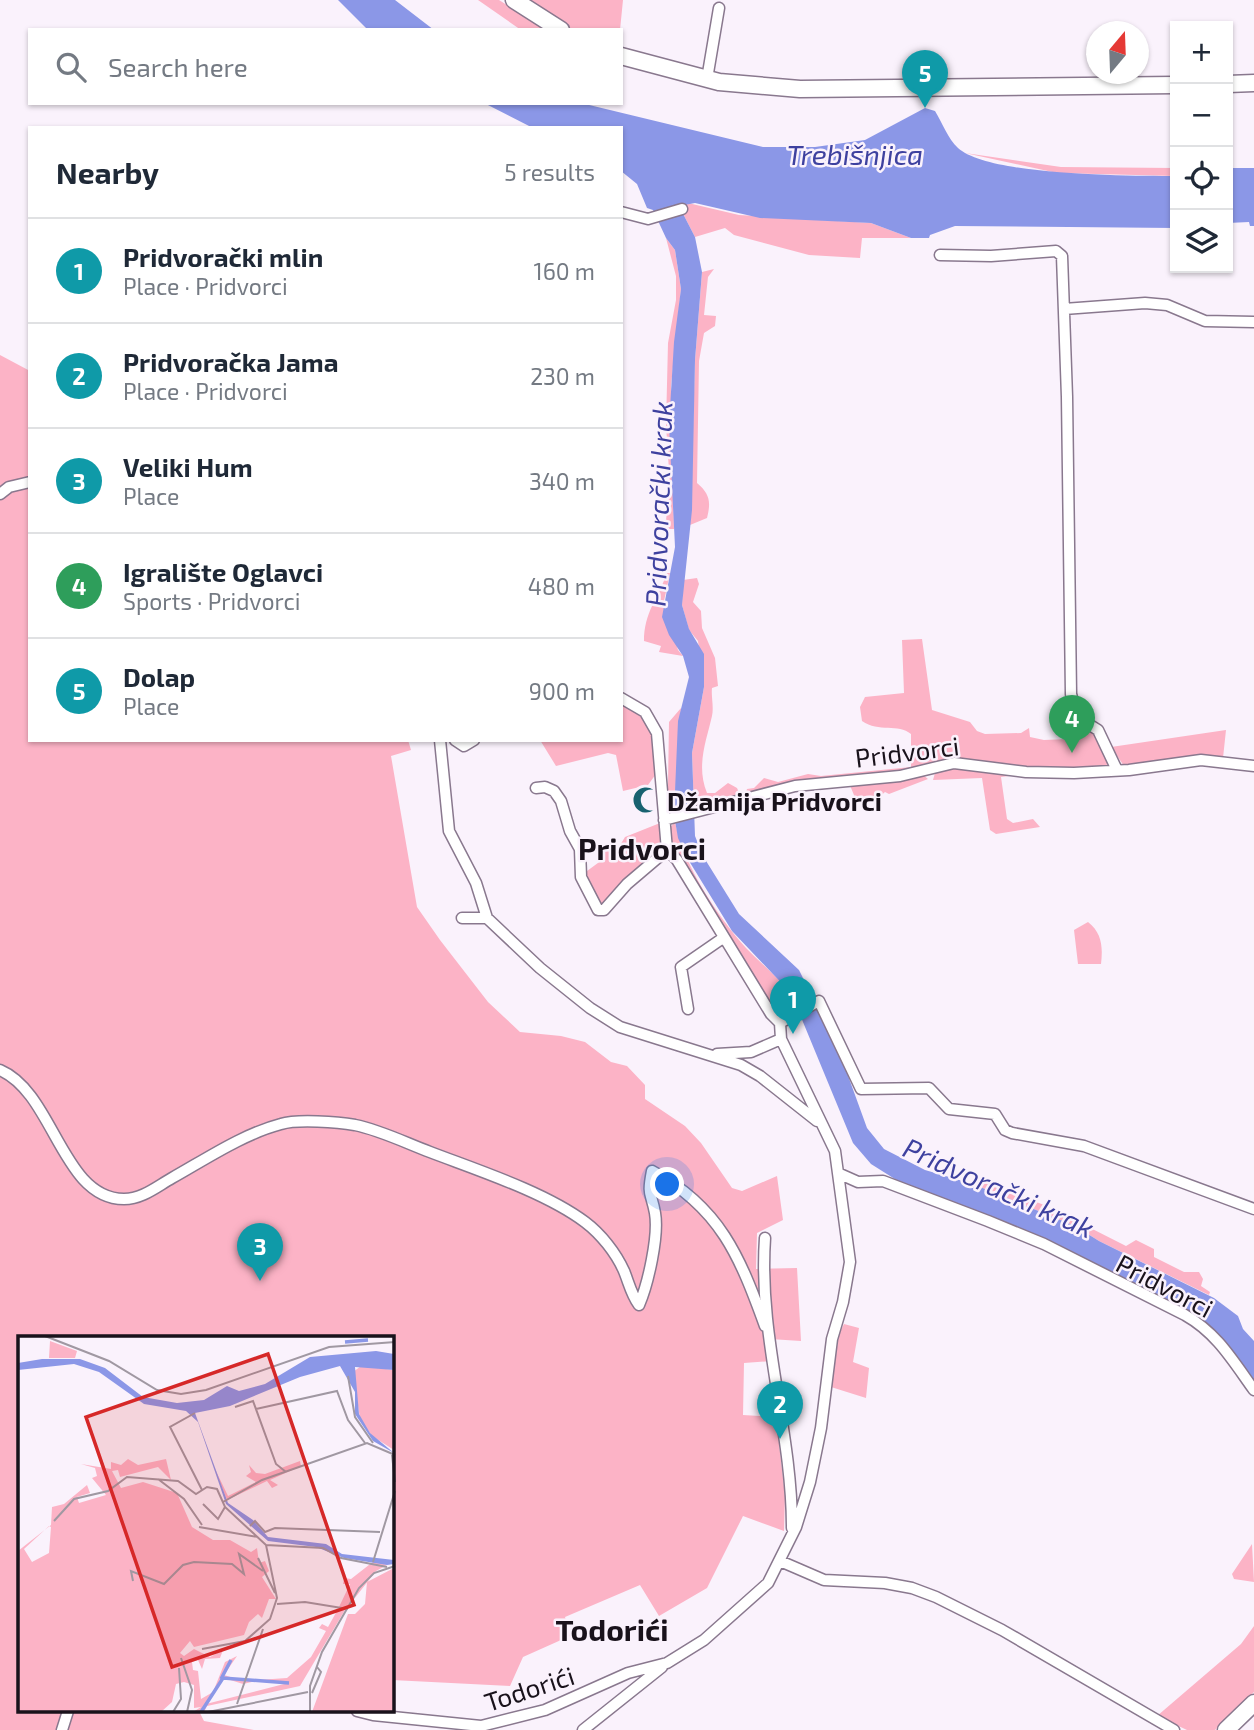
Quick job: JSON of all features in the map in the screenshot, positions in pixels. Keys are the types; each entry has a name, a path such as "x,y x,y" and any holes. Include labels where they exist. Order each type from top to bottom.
{"main road":[{"path":"514,0 558,28"},
{"path":"623,57 707,79 800,89 1170,85"},
{"path":"1233,84 1254,83"},
{"path":"1226,1730 1254,1703"}],"street":[{"path":"707,79 719,8"},
{"path":"623,213 648,219 682,209"},
{"path":"940,255 991,256 1056,251 1062,256 1071,694 1077,717 1098,730 1116,768"},
{"path":"1065,309 1145,303 1167,305 1205,321 1254,322"},
{"path":"0,494 9,487 28,482"},
{"path":"623,699 645,712 657,733 669,819 667,850 692,883 723,938 771,1014 780,1023 780,1039 835,1151 840,1174 850,1262 843,1302 832,1339 810,1482 780,1561 824,1580 885,1583 912,1588 936,1597 1002,1630 1174,1730"},
{"path":"440,742 449,831 476,883 487,918 540,968 590,1008 620,1027 638,1035 713,1054 760,1076 820,1123"},
{"name":"Pridvorci","path":"669,819 795,786 900,776 954,763 1026,772 1074,773 1116,768 1129,770 1201,760 1254,766"},
{"path":"536,788 545,787 554,791 561,801 569,831 580,849 581,877 598,910 604,910 627,884 667,850"},
{"path":"461,918 487,918"},
{"path":"688,1009 681,967 723,938"},
{"path":"780,1023 819,1001 861,1089 929,1087 949,1109 995,1114 1005,1130 1012,1133 1084,1146 1254,1209"},
{"path":"713,1054 751,1052 780,1039"},
{"path":"0,1070 11,1074 42,1108 76,1171 99,1192 122,1199 143,1195 223,1150 283,1123 355,1125 476,1170 556,1205 585,1222 607,1243 624,1270 631,1294 639,1305 646,1288 655,1214 648,1193 652,1171 681,1186 715,1219 748,1278 765,1326"},
{"name":"Pridvorci","path":"840,1174 858,1182 883,1181 1011,1230 1185,1315 1203,1325 1216,1339 1254,1390"},
{"path":"765,1238 762,1273 765,1326 787,1446 792,1535"},
{"name":"Todorići","path":"583,1730 667,1663 704,1640 768,1583 780,1561"},
{"name":"Todorići","path":"362,1712 481,1726 545,1710 628,1673 667,1663"},
{"path":"62,1730 68,1712"}],"shaded area":[{"path":"478,0 499,0 543,28 518,28"},
{"path":"522,0 623,0 620,28 571,28"},
{"path":"965,153 1061,167 1170,168 1170,176 1057,173"},
{"path":"688,203 739,215 871,223 911,238 862,238 860,258 809,255 734,235 725,228 695,237 679,206"},
{"path":"666,238 675,250 681,289 671,386 674,529 665,529 670,486 666,425 668,343 676,300 676,276"},
{"path":"714,269 708,277 704,315 716,316 715,326 704,333 699,361 697,483 707,495 709,507 707,518 690,525 695,360 702,272"},
{"path":"0,355 28,370 28,742 409,742 411,750 391,756 417,907 488,1002 520,1032 561,1036 585,1042 611,1062 627,1066 645,1085 645,1099 685,1126 701,1143 732,1188 742,1191 777,1176 783,1220 757,1233 756,1269 797,1268 801,1341 770,1339 773,1361 744,1363 743,1415 776,1417 785,1496 784,1531 743,1516 707,1588 659,1616 640,1585 565,1617 570,1636 523,1657 510,1686 394,1680 394,1336 18,1336 18,1712 200,1712 204,1721 254,1730 0,1730"},
{"path":"667,573 670,573 664,601 678,650 683,656 659,652 661,646 644,641 649,614"},
{"path":"697,578 699,584 693,602 701,611 702,628 715,658 718,686 712,688 713,713 702,764 704,783 707,793 715,793 728,783 737,788 741,797 694,810 692,753 704,687 698,641 689,630 682,605 683,580"},
{"path":"922,639 932,710 970,722 977,731 985,734 1021,733 1029,728 1030,737 1044,740 1068,739 1069,733 1082,729 1094,730 1108,763 1106,766 1046,769 960,760 913,771 745,796 747,789 754,788 764,778 778,782 808,774 821,776 911,767 911,734 900,729 868,725 862,721 860,707 865,697 904,693 902,640"},
{"path":"623,701 637,707 654,736 656,774 648,785 623,791 616,755 608,753 556,766 541,742 623,742"},
{"path":"681,708 674,815 667,813 665,793 668,785 669,722"},
{"path":"1226,730 1223,758 1124,766 1111,747"},
{"path":"947,766 992,769 1009,776 1001,777 1007,819 1013,823 1033,819 1040,827 996,834 990,830 982,778 933,780 935,773"},
{"path":"922,774 928,779 889,794 885,792 868,802 856,800 849,783 911,778"},
{"path":"675,822 686,855 713,905 746,948 782,983 797,1009 777,1018 672,844 668,830"},
{"path":"660,823 661,854 601,905 596,901 586,875 587,871 602,860 599,853 619,847 625,837"},
{"path":"1088,922 1100,941 1101,964 1078,964 1074,930"},
{"path":"974,1179 1047,1206 1126,1246 1136,1240 1154,1249 1154,1257 1184,1272 1199,1272 1203,1279 1201,1286 1210,1292 1209,1295 1099,1241 1075,1226 973,1184"},
{"path":"844,1324 859,1328 853,1362 869,1368 866,1398 831,1387 839,1334"},
{"path":"1252,1544 1254,1582 1234,1579 1232,1574"},
{"path":"1254,1626 1254,1692 1215,1730 1187,1730 1157,1716 1241,1644"}],"water":[{"path":"338,0 395,0 431,28 366,28"},
{"name":"Trebišnjica","path":"488,105 589,105 763,147 815,147 865,140 925,108 935,111 958,148 974,157 999,164 1062,172 1170,176 1170,228 955,226 930,235 929,238 911,238 871,223 760,218 695,203 679,206 695,237 702,272 695,360 692,510 682,605 689,629 704,654 704,687 692,753 695,836 703,856 739,914 799,970 838,1048 867,1128 884,1149 925,1170 973,1184 1075,1226 1099,1241 1214,1298 1238,1316 1243,1329 1254,1341 1254,1387 1213,1329 1188,1312 1004,1222 898,1181 871,1164 853,1143 791,993 732,931 686,856 678,838 674,815 678,721 689,677 683,656 669,635 662,617 675,547 669,425 674,342 681,289 675,250 666,238 653,210 647,208 637,184 623,173 623,126 529,126"},
{"path":"1233,168 1254,168 1254,226 1250,226 1249,222 1233,223"}],"place":[{"name":"Dolap","path":"925,108"},
{"name":"Igralište Oglavci","path":"1072,753"},
{"name":"Džamija Pridvorci","path":"646,800"},
{"name":"Pridvorački mlin","path":"793,1034"},
{"name":"Veliki Hum","path":"260,1281"},
{"name":"Pridvoračka Jama","path":"780,1439"}],"district":[{"name":"Pridvorci","path":"642,848"},
{"name":"Todorići","path":"612,1629"}],"water label":[{"name":"Pridvorački krak","path":"658,504"},
{"name":"Pridvorački krak","path":"999,1187"}]}
